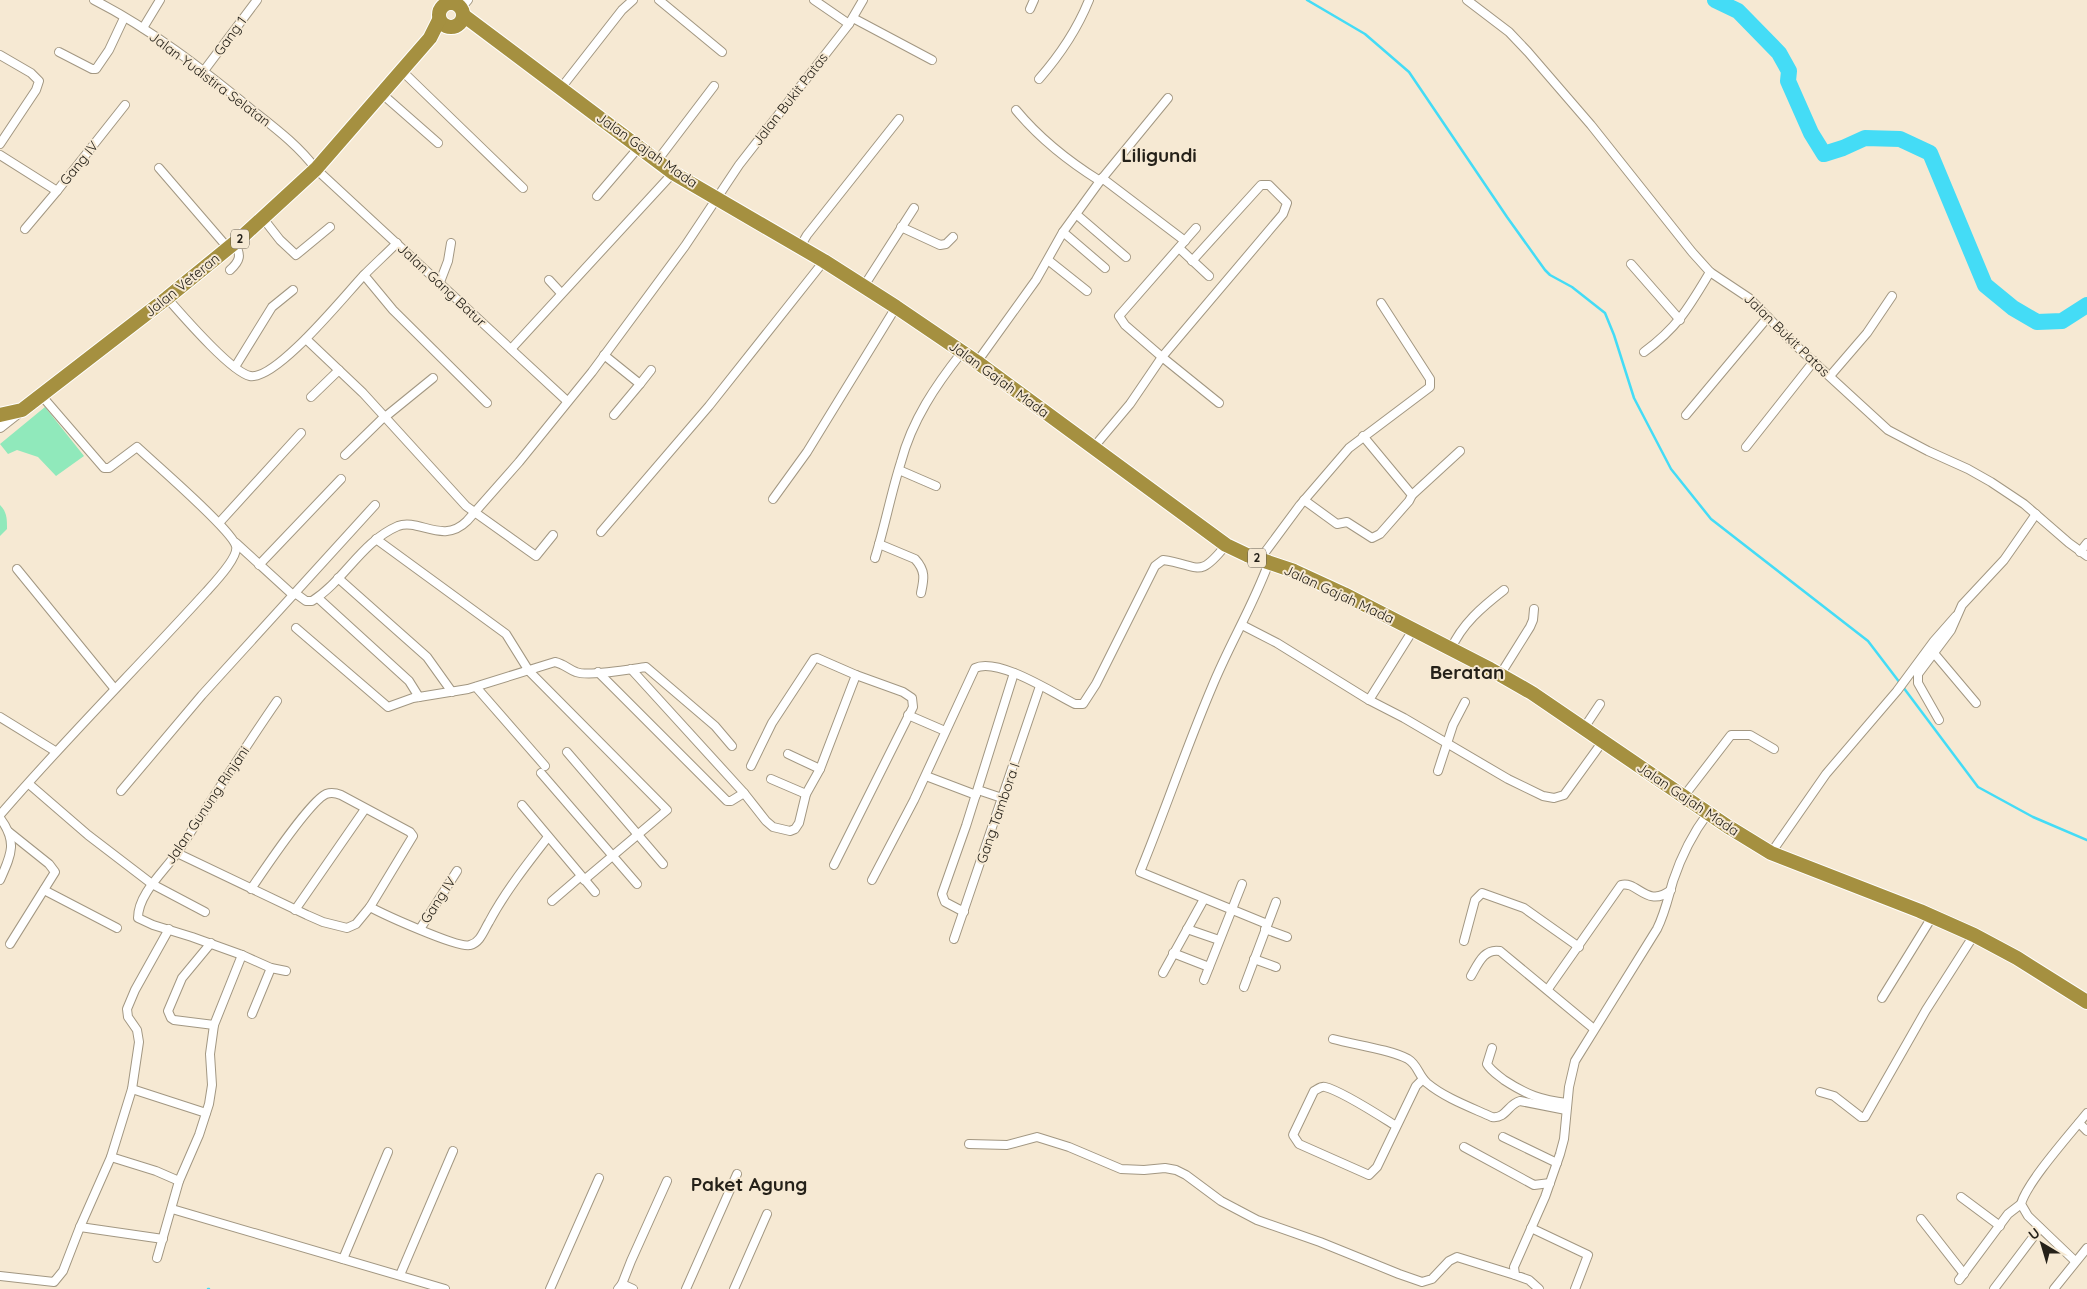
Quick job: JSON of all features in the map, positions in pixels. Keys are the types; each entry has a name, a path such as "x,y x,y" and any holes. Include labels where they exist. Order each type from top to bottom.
{"highway":[{"name":"Jalan Gajah Mada","path":"450,11 478,27 674,173 824,261 977,362 1226,545 1344,594 1532,693 1708,813 1771,852 1932,916 1974,935 2017,958 2087,1002"},
{"name":"Jalan Veteran","path":"22,410 168,298 231,246 316,169 430,38 450,11"},
{"name":"2","path":"0,415 22,410"}],"main road":[{"name":"Jalan Veteran","path":"0,427 22,410"}],"street":[{"name":"Jalan Yudistira Selatan","path":"94,0 143,28 203,72 304,152 316,169"},
{"path":"143,28 160,0"},
{"name":"Gang 1","path":"203,72 257,0"},
{"path":"561,88 622,10 632,0"},
{"path":"659,0 722,52"},
{"path":"814,0 851,21 932,60"},
{"name":"Jalan Bukit Patas","path":"717,199 766,130 851,21 863,0"},
{"path":"1030,9 1034,0"},
{"path":"1039,79 1061,54 1083,15 1089,0"},
{"name":"Jalan Bukit Patas","path":"1467,0 1509,32 1533,58 1586,119 1710,272 1739,290 1888,430 1928,451 1968,468 2010,494 2084,554"},
{"path":"59,52 92,69 96,69 109,50 124,18"},
{"path":"0,55 31,73 37,78 39,84 0,144"},
{"path":"401,70 523,188"},
{"path":"657,161 714,86"},
{"path":"381,93 438,143"},
{"path":"977,362 1031,288 1063,232 1076,214 1101,180 1168,98"},
{"name":"Gang IV","path":"0,155 56,191 125,105"},
{"path":"1016,110 1064,158 1101,180 1185,241"},
{"path":"800,247 807,235 899,118"},
{"path":"597,196 639,147"},
{"path":"160,168 231,246 239,250 240,257 237,264 230,270"},
{"name":"Jalan Gang Batur","path":"316,169 567,401"},
{"path":"511,349 674,173"},
{"path":"1092,448 1130,404 1162,357 1283,214 1286,208 1284,199 1269,185 1261,184 1192,261"},
{"path":"24,229 56,191"},
{"path":"41,395 104,468 109,468 137,447 219,523 259,565 294,594 309,602 318,598 376,539 401,525 448,531 462,527 519,462 604,354 674,261 717,199"},
{"path":"864,286 914,208"},
{"path":"1076,214 1126,257"},
{"path":"262,218 280,240 296,255 330,227"},
{"path":"901,227 942,245 953,237"},
{"path":"1196,228 1119,315 1122,322 1219,403"},
{"path":"1063,232 1106,268"},
{"path":"168,298 211,345 235,367 247,375 262,375 306,339 364,275 397,243"},
{"path":"440,282 448,261 451,243"},
{"path":"1179,248 1209,276"},
{"path":"1048,260 1087,291"},
{"path":"601,532 709,406 824,261"},
{"path":"1631,264 1680,320"},
{"path":"1644,352 1661,340 1680,320 1710,272"},
{"path":"364,275 393,310 487,403"},
{"path":"550,280 561,293"},
{"path":"235,367 272,307 293,290"},
{"path":"1830,376 1867,334 1892,296"},
{"path":"1287,938 1231,910 1140,872 1168,804 1176,776 1194,729 1224,658 1259,589 1264,561 1304,500 1349,448 1426,390 1431,383 1382,303"},
{"path":"773,499 807,452 896,307"},
{"path":"1686,415 1768,317"},
{"path":"306,339 340,370 454,494 474,513 536,556 553,535"},
{"path":"875,558 906,447 922,409 940,380 962,352"},
{"path":"604,354 640,384"},
{"path":"1746,447 1814,361"},
{"path":"311,397 340,370"},
{"path":"614,415 651,370"},
{"path":"345,455 385,417 433,378"},
{"path":"219,523 301,433"},
{"path":"1364,436 1409,488 1412,495"},
{"path":"1304,500 1337,524 1346,522 1372,538 1380,534 1412,495 1460,451"},
{"path":"899,470 936,486"},
{"path":"259,565 341,479"},
{"path":"122,791 180,720 375,505"},
{"path":"1939,720 1916,678 1933,652 1951,630 1962,605 2004,560 2036,514"},
{"path":"376,539 506,634 529,671 667,810 613,856 552,901"},
{"path":"10,944 54,876 54,868 9,832 0,816 56,751 207,590 234,557 237,549 236,543"},
{"path":"2084,554 2087,543"},
{"path":"879,544 915,559 924,574 921,593"},
{"path":"872,880 926,776 975,668 990,666 1014,674 1075,704 1081,705 1085,702 1096,684 1155,566 1162,560 1192,568 1202,568 1210,564 1226,545"},
{"path":"17,569 114,688"},
{"path":"338,578 421,652 452,692"},
{"path":"1451,649 1464,626 1480,609 1504,590"},
{"path":"318,598 409,681 420,697"},
{"path":"1500,675 1530,627 1534,609"},
{"path":"1771,852 1826,774 1904,683 1934,640 1956,616"},
{"path":"1242,625 1322,670 1369,700 1404,718 1519,785 1543,796 1560,798 1568,792 1603,741"},
{"path":"296,628 386,706 420,697 476,687 555,662 564,664 576,673 646,667 715,726 732,746"},
{"path":"1369,700 1414,630"},
{"path":"1933,652 1976,703"},
{"path":"751,766 772,723 814,658 908,695 913,702 908,714 834,865"},
{"path":"631,669 744,793 766,821 773,826 790,831 799,823 806,794 820,769 856,675"},
{"path":"598,672 726,801 730,801 744,793"},
{"path":"964,912 945,902 942,894 977,792 1014,674"},
{"name":"Gang Tambora I","path":"954,939 1040,686"},
{"path":"476,687 636,884"},
{"name":"Jalan Gunung Rinjani","path":"169,929 138,918 139,909 152,884 177,854 277,700"},
{"path":"1438,771 1453,726 1465,702"},
{"path":"1584,728 1600,704"},
{"path":"908,714 945,731"},
{"path":"0,717 56,751"},
{"path":"1684,796 1731,735 1750,735 1774,749"},
{"path":"567,752 663,864"},
{"path":"788,754 820,769"},
{"path":"926,776 1002,798"},
{"path":"771,779 806,794"},
{"path":"29,784 88,835 152,884 205,912"},
{"path":"177,854 295,910 323,922 347,928 356,924 370,907 413,836 410,832 332,792 322,796 292,832 251,889"},
{"path":"522,805 595,892"},
{"path":"295,910 365,809"},
{"path":"1514,1275 1516,1262 1550,1183 1564,1139 1567,1106 1575,1061 1657,929 1685,854 1708,813"},
{"path":"0,880 11,853 9,832"},
{"path":"370,907 389,918 464,946 473,944 484,932 512,884 548,837"},
{"name":"Gang IV","path":"420,928 457,871"},
{"path":"1204,980 1242,884"},
{"path":"1548,989 1621,886 1626,884 1653,897 1665,895 1670,890"},
{"path":"44,890 117,928"},
{"path":"1464,941 1475,900 1482,893 1524,908 1579,947"},
{"path":"1162,972 1204,899"},
{"path":"1244,987 1276,902"},
{"path":"1882,998 1932,916"},
{"path":"0,1276 54,1282 63,1271 111,1157 132,1089 139,1042 137,1030 128,1016 127,1009 135,990 169,929 242,955 271,968 286,970"},
{"path":"1187,929 1220,940"},
{"path":"1820,1092 1834,1096 1861,1118 1865,1117 1921,1019 1974,935"},
{"path":"211,944 182,978 168,1011 174,1020 214,1025"},
{"path":"1471,976 1483,956 1490,950 1496,950 1508,956 1594,1029"},
{"path":"1174,953 1209,967"},
{"path":"157,1258 179,1181 206,1113 212,1085 210,1054 214,1025 242,955"},
{"path":"1254,959 1276,967"},
{"path":"252,1014 271,968"},
{"path":"1333,1038 1401,1056 1416,1065 1423,1079 1451,1097 1492,1117 1503,1115 1520,1101 1567,1106"},
{"path":"1492,1048 1486,1064 1492,1071 1522,1092 1536,1098 1567,1106"},
{"path":"1396,1126 1326,1087 1321,1087 1314,1091 1293,1135 1299,1144 1369,1175 1377,1167 1416,1086 1423,1079"},
{"path":"132,1089 206,1113"},
{"path":"1921,1219 1962,1277 2012,1210 2021,1204 2032,1183 2087,1113"},
{"path":"2079,1123 2087,1131"},
{"path":"969,1144 1007,1145 1037,1137 1069,1147 1121,1169 1144,1170 1165,1168 1176,1170 1221,1201 1257,1220 1337,1248 1422,1282 1432,1279 1449,1261 1457,1257 1529,1280 1540,1289"},
{"path":"1503,1137 1557,1163"},
{"path":"1464,1147 1534,1185 1550,1183"},
{"path":"400,1275 453,1151"},
{"path":"343,1259 388,1152"},
{"path":"111,1157 156,1171 179,1181"},
{"path":"686,1289 737,1174"},
{"path":"550,1289 599,1178"},
{"path":"633,1289 620,1286 667,1181"},
{"path":"1961,1197 2000,1226"},
{"path":"2021,1204 2025,1213 2075,1261"},
{"path":"172,1209 445,1289"},
{"path":"734,1289 767,1214"},
{"path":"80,1227 163,1239"},
{"path":"1531,1228 1588,1254 1575,1289"},
{"path":"1994,1289 2040,1228"},
{"path":"2054,1289 2087,1248"}],"green space":[{"path":"45,407 84,456 56,476 38,457 17,450 8,454 0,444"},
{"path":"0,505 6,516 7,529 0,536"}],"waterway":[{"path":"1307,0 1365,34 1409,72 1545,270 1550,275 1572,287 1605,313 1634,398 1671,469 1711,519 1868,641 1900,683"},
{"path":"1715,0 1738,11 1779,53 1789,71 1788,81 1811,133 1824,154 1865,138 1900,139 1930,153 1985,285 2013,308 2037,322 2062,321 2087,305"},
{"path":"1903,687 1978,787 2033,817 2087,840"}],"district":[{"name":"Liligundi","path":"1159,155"},
{"name":"Beratan","path":"1467,672"},
{"name":"Paket Agung","path":"749,1184"}]}
